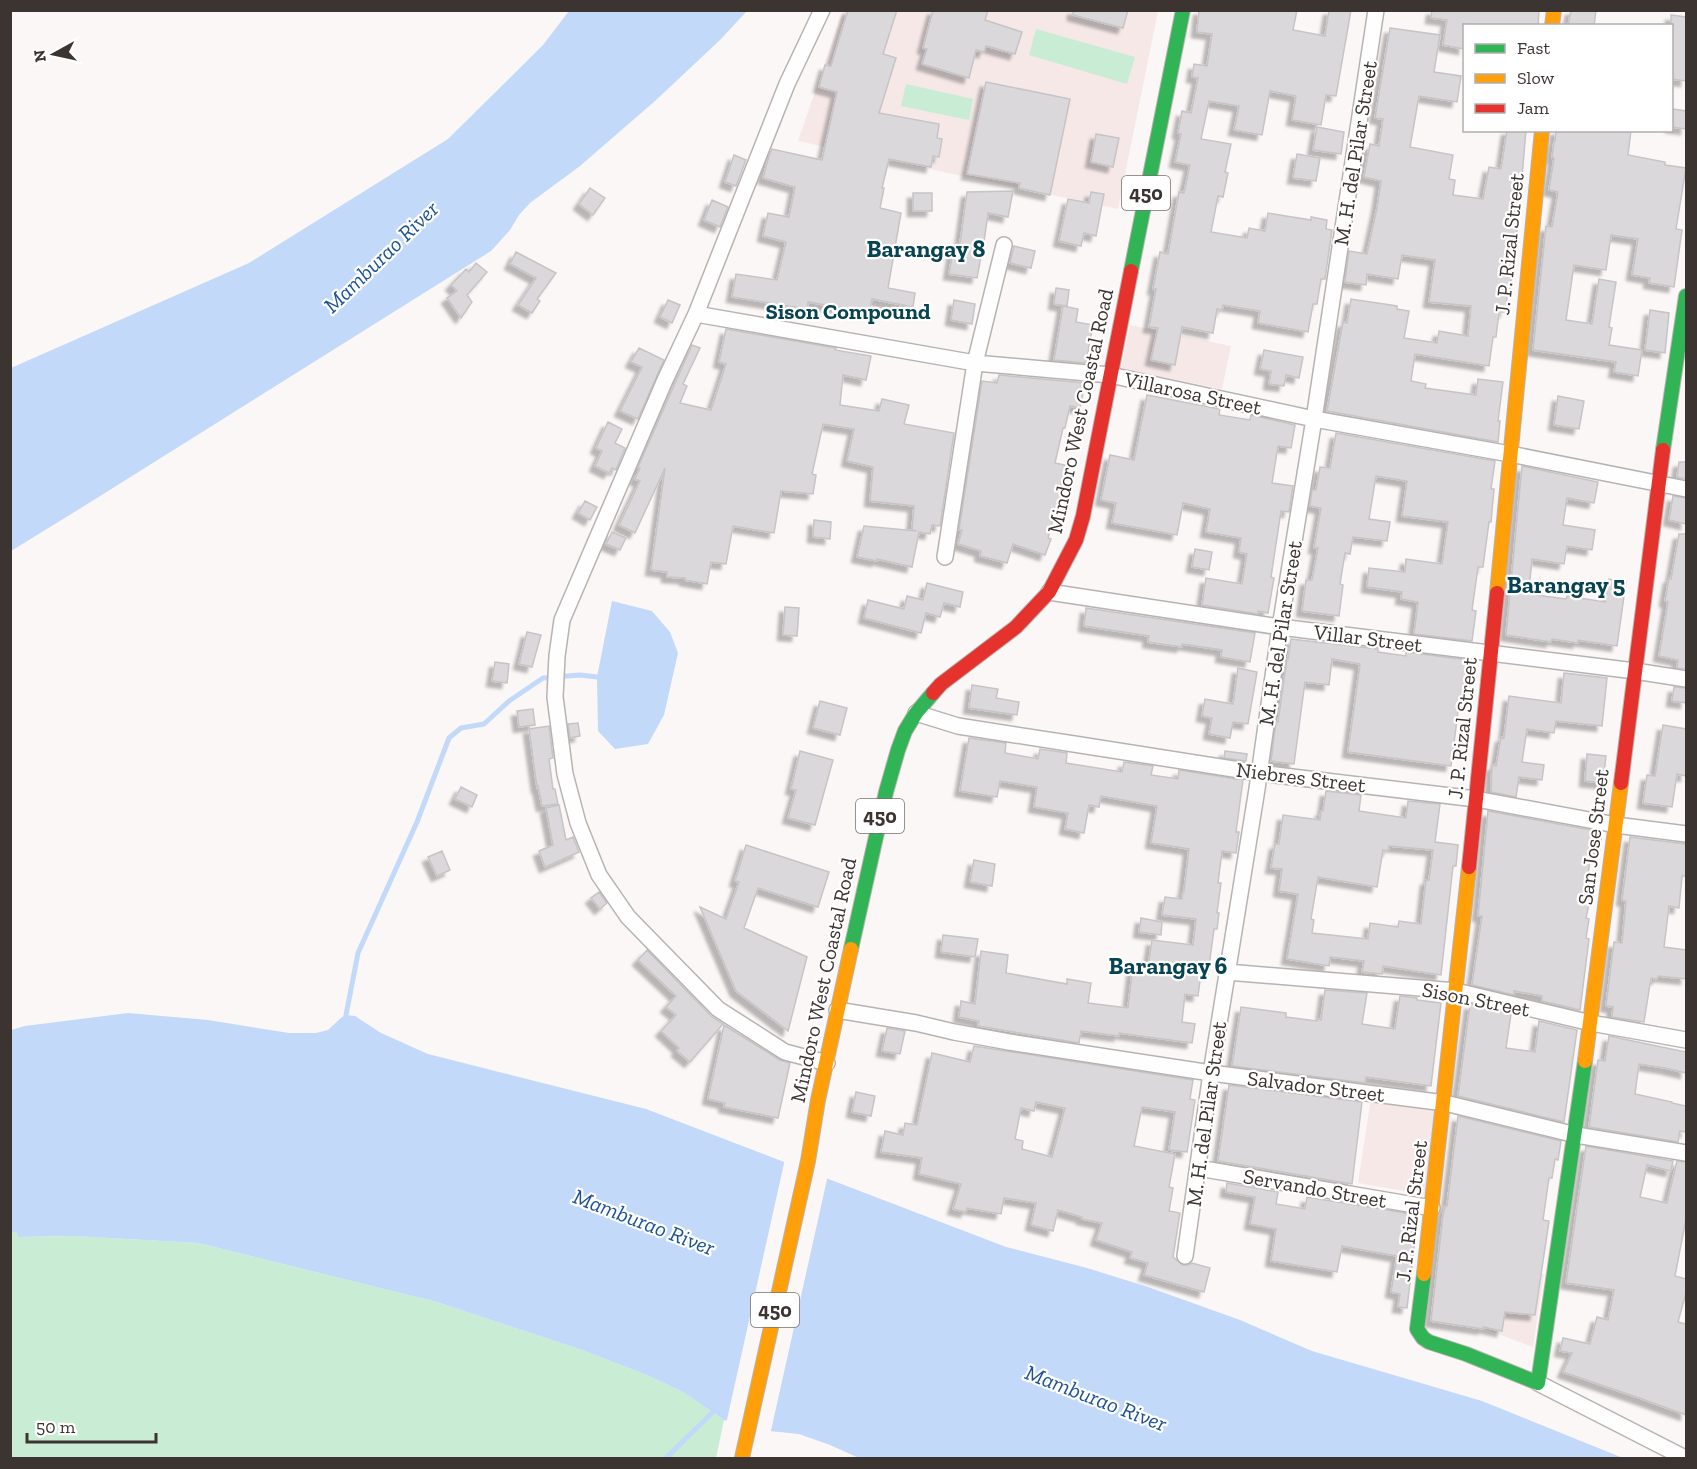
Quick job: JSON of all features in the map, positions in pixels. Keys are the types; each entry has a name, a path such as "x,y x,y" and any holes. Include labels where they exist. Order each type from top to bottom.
{"street":[{"path":"822,10 787,84 696,314 665,380 562,620 555,698 565,774 578,823 599,875 628,917 718,1009 785,1052 827,1064"},
{"name":"Mindoro West Coastal Road","path":"742,1458 808,1161 837,1010 886,792 902,740 916,713 941,684 1016,627 1049,592 1076,540 1083,516 1183,10"},
{"name":"M. H. del Pilar Street","path":"1185,1256 1211,1073 1376,10"},
{"name":"J. P. Rizal Street","path":"1538,1383 1430,1342 1423,1338 1417,1329 1445,1102 1542,132"},
{"path":"945,557 975,363 1004,245"},
{"name":"San Jose Street","path":"1538,1383 1576,1135 1658,483 1686,296"},
{"name":"Villarosa Street","path":"696,314 975,363 1110,375 1314,419 1510,454 1686,489"},
{"name":"Villar Street","path":"1049,592 1280,627 1686,679"},
{"name":"Niebres Street","path":"916,713 958,726 1259,773 1476,799 1616,825 1686,834"},
{"name":"Sison Street","path":"1227,972 1456,991 1591,1023 1686,1040"},
{"name":"Salvador Street","path":"837,1010 1010,1042 1211,1073 1445,1102 1576,1135 1686,1153"},
{"name":"Servando Street","path":"1198,1168 1432,1208"},
{"path":"1538,1383 1685,1458"}],"shaded area":[{"path":"843,11 1158,11 1118,209 798,141"},
{"path":"1130,325 1231,346 1222,389 1121,369"},
{"path":"1371,1098 1438,1108 1427,1195 1358,1183"},
{"path":"1523,1271 1544,1274 1533,1347 1485,1329 1487,1310 1517,1314"}],"green space":[{"path":"1036,29 1135,57 1127,84 1029,55"},
{"path":"906,84 973,99 969,120 901,106"},
{"path":"10,1232 17,1232 19,1237 74,1236 198,1243 437,1302 582,1350 683,1392 724,1420 716,1458 11,1458"}],"water":[{"name":"Mamburao River","path":"569,11 747,11 720,40 655,101 580,166 530,203 491,251 11,551 11,368 249,263 448,139 543,45"},
{"path":"612,601 652,611 670,632 678,653 664,715 648,744 615,749 598,731 597,677"},
{"name":"Mamburao River","path":"128,1013 208,1020 289,1033 316,1033 328,1030 342,1017 355,1016 381,1033 428,1054 646,1109 1006,1247 1148,1287 1240,1320 1312,1351 1482,1401 1623,1458 859,1458 799,1434 760,1430 724,1420 683,1392 649,1376 582,1350 437,1302 198,1243 74,1236 18,1237 17,1232 11,1232 11,1030 25,1026"}],"pier":[{"path":"785,1159 828,1175 770,1435 726,1424"}],"building":[{"path":"848,10 897,10 883,54 896,58 879,113 939,124 937,138 942,139 939,157 933,156 931,167 889,159 882,188 884,188 880,208 901,213 888,288 915,293 913,307 872,299 869,313 808,302 807,309 732,297 736,274 777,280 786,242 763,236 768,213 789,217 795,187 763,178 772,149 822,160 837,92 819,87 825,65 831,66"},
{"path":"933,10 988,10 985,20 1022,32 1015,54 986,46 984,52 976,50 969,78 922,64 927,49 923,48"},
{"path":"1073,10 1128,10 1123,28 1073,15"},
{"path":"1199,10 1297,10 1293,30 1325,36 1329,10 1351,10 1336,96 1326,95 1321,125 1292,120 1296,96 1270,91 1262,135 1234,130 1239,106 1209,101 1201,139 1231,144 1223,197 1218,196 1211,232 1247,238 1249,228 1265,231 1268,213 1311,220 1311,217 1327,220 1326,229 1332,230 1325,279 1321,279 1317,304 1313,304 1308,332 1258,323 1260,311 1223,305 1222,310 1217,309 1213,333 1182,327 1175,365 1151,360 1158,328 1149,327 1160,252 1168,254 1179,192 1184,193 1190,165 1175,162 1181,134 1178,133 1182,111 1191,113 1198,78 1192,77 1194,64 1207,66 1212,34 1197,32"},
{"path":"1432,10 1539,10 1538,24 1463,24 1463,49 1443,45 1447,20 1431,18"},
{"path":"1571,10 1596,10 1594,24 1568,24"},
{"path":"1671,15 1686,17 1686,81 1673,79 1673,24 1671,24"},
{"path":"1390,28 1440,35 1434,72 1461,76 1457,102 1419,96 1410,147 1453,155 1449,179 1455,180 1453,195 1483,199 1489,167 1501,169 1507,132 1526,132 1510,290 1508,290 1505,312 1499,312 1489,366 1415,354 1411,381 1426,384 1425,388 1476,395 1478,379 1503,382 1498,442 1327,411 1343,322 1347,323 1351,299 1397,306 1397,309 1409,311 1404,338 1437,343 1439,331 1468,336 1471,306 1429,302 1435,260 1402,255 1398,279 1367,274 1366,285 1345,282 1349,251 1367,254 1377,208 1381,181 1364,177 1370,144 1379,146 1383,119 1375,118"},
{"path":"986,82 1070,99 1050,195 1019,188 1020,183 967,174"},
{"path":"1673,109 1686,111 1686,129 1673,127"},
{"path":"1317,127 1344,132 1341,154 1313,150"},
{"path":"1556,132 1631,132 1628,155 1686,168 1676,229 1682,230 1674,287 1649,283 1650,278 1632,275 1638,239 1611,235 1606,270 1574,265 1566,320 1592,324 1599,279 1616,282 1609,327 1612,328 1609,345 1642,350 1638,376 1614,372 1616,362 1533,350 1546,226 1552,227 1558,192 1549,190"},
{"path":"1096,134 1119,138 1113,167 1091,162"},
{"path":"1297,154 1320,158 1316,181 1293,178"},
{"path":"734,155 746,160 736,186 725,182"},
{"path":"590,188 605,198 593,215 579,204"},
{"path":"1013,191 1008,217 988,213 977,278 949,274 953,250 959,251 967,192"},
{"path":"1091,192 1104,194 1096,236 1084,233 1081,246 1059,241 1068,199 1089,203"},
{"path":"913,193 932,193 932,211 913,211"},
{"path":"712,200 728,207 720,227 704,220"},
{"path":"1014,246 1035,251 1031,268 1010,263"},
{"path":"516,252 556,273 537,299 540,301 532,313 518,305 536,278 510,264"},
{"path":"476,263 487,272 467,295 472,302 461,318 447,298 457,291 451,285 466,269 469,272"},
{"path":"1056,288 1069,290 1067,306 1054,304"},
{"path":"668,300 680,305 672,323 660,317"},
{"path":"954,300 975,304 972,324 951,320"},
{"path":"1063,306 1078,309 1076,322 1093,325 1086,363 1054,360"},
{"path":"1650,310 1669,313 1665,353 1645,350"},
{"path":"726,329 871,356 866,380 843,375 840,405 879,411 882,399 909,405 904,424 954,433 940,526 932,525 930,534 919,532 912,567 857,557 864,526 917,531 912,530 914,506 870,501 873,467 847,461 854,429 823,424 812,474 816,475 813,494 781,491 774,533 733,526 726,564 711,562 707,584 685,580 685,578 667,577 667,572 651,570 665,468 635,533 619,525 640,481 635,479 640,468 638,467 692,345 700,348 683,384 687,386 680,403 711,410 726,364 719,362"},
{"path":"639,348 664,360 638,419 620,411 642,367 631,362"},
{"path":"1264,350 1303,357 1299,378 1286,375 1284,386 1269,384 1271,371 1260,369"},
{"path":"999,375 1085,383 1080,408 1070,406 1065,428 1063,428 1055,463 1065,465 1061,485 1065,486 1061,502 1058,501 1048,538 1051,539 1045,555 1013,544 1007,563 980,556 981,551 958,544 962,530 959,530 982,381 997,383"},
{"path":"1147,395 1220,409 1219,415 1250,420 1251,415 1295,425 1291,448 1278,446 1272,483 1293,486 1289,512 1281,511 1268,613 1258,611 1258,614 1202,605 1206,578 1242,584 1247,554 1239,552 1241,538 1206,532 1210,509 1183,503 1177,535 1112,523 1116,503 1101,500 1110,455 1134,460"},
{"path":"1558,396 1584,401 1579,429 1554,425"},
{"path":"608,422 622,429 615,443 625,448 616,470 612,468 609,473 595,466 602,451 596,448"},
{"path":"1336,433 1495,461 1491,489 1494,489 1491,522 1489,522 1483,567 1478,567 1472,610 1476,611 1472,641 1414,634 1418,602 1401,599 1402,592 1367,587 1369,568 1405,572 1406,559 1442,564 1448,522 1402,516 1407,481 1376,476 1369,519 1390,522 1387,541 1353,537 1350,554 1345,553 1340,584 1343,585 1339,616 1302,611 1306,580 1312,580 1318,548 1314,548 1321,508 1310,506 1312,490 1316,490 1320,467 1330,468"},
{"path":"1679,462 1686,462 1686,479 1677,477"},
{"path":"1522,466 1598,482 1594,503 1567,498 1563,525 1595,530 1592,550 1567,546 1564,564 1532,559 1529,590 1537,591 1536,595 1566,599 1567,596 1605,602 1609,579 1626,582 1617,646 1578,640 1578,643 1552,639 1551,642 1506,635"},
{"path":"1673,496 1686,498 1686,524 1669,520"},
{"path":"585,501 597,507 590,520 578,513"},
{"path":"814,520 831,522 830,539 813,537"},
{"path":"612,532 626,538 620,550 606,544"},
{"path":"1679,534 1686,534 1686,669 1677,668 1678,660 1659,656 1668,602 1665,601"},
{"path":"1195,549 1212,552 1209,570 1192,567"},
{"path":"927,583 963,592 960,607 944,603 940,617 926,613 921,633 864,618 868,600 904,609 907,596 923,600"},
{"path":"785,607 799,608 797,636 783,635"},
{"path":"1086,608 1255,633 1250,662 1221,657 1222,650 1148,642 1149,636 1084,626"},
{"path":"527,632 541,635 532,667 519,664"},
{"path":"1291,639 1378,649 1378,652 1406,656 1406,652 1476,661 1473,685 1464,683 1462,696 1460,696 1451,766 1348,752 1360,664 1332,659 1329,685 1305,682 1294,764 1271,761"},
{"path":"495,662 509,664 507,683 492,681"},
{"path":"1238,668 1257,672 1248,724 1233,722 1230,738 1209,734 1212,718 1202,716 1205,699 1233,704"},
{"path":"1564,673 1607,678 1602,726 1556,721 1554,733 1527,729 1522,762 1544,765 1542,780 1519,777 1516,797 1491,792 1492,765 1496,766 1501,737 1504,738 1509,696 1561,703"},
{"path":"972,685 998,689 996,698 1019,702 1017,715 969,708"},
{"path":"1674,687 1686,688 1686,703 1672,701"},
{"path":"820,701 847,708 840,735 813,728"},
{"path":"533,709 535,725 519,727 517,711"},
{"path":"578,723 580,736 570,738 568,724"},
{"path":"1663,725 1686,729 1686,776 1677,774 1672,807 1643,803 1647,775 1655,776"},
{"path":"549,726 553,758 549,759 553,789 555,789 558,804 542,806 529,729"},
{"path":"969,738 1006,743 1005,753 1038,759 1040,749 1067,753 1066,763 1122,772 1124,762 1153,766 1151,775 1178,779 1179,770 1243,780 1236,832 1239,832 1236,853 1222,851 1218,883 1221,883 1217,913 1219,913 1217,929 1214,929 1208,974 1201,973 1198,996 1185,994 1182,1022 1195,1024 1192,1043 1119,1033 1119,1036 1081,1031 1079,1043 978,1026 979,1021 959,1017 961,1001 975,1004 981,951 1008,955 1006,973 1067,984 1067,979 1091,983 1088,1003 1128,1008 1133,965 1148,967 1152,940 1193,945 1196,919 1162,915 1165,897 1182,899 1189,849 1151,843 1157,806 1101,796 1099,807 1089,805 1084,833 1065,829 1068,813 1034,807 1037,787 1000,781 997,797 960,791"},
{"path":"800,751 833,760 815,825 788,818 796,790 791,789"},
{"path":"1225,751 1247,754 1246,761 1224,758"},
{"path":"1587,754 1606,756 1603,783 1585,781"},
{"path":"461,787 477,795 472,807 455,799"},
{"path":"1326,791 1361,795 1359,811 1406,818 1408,801 1440,804 1435,842 1458,845 1456,866 1453,866 1441,975 1383,966 1382,974 1362,972 1364,961 1330,957 1329,966 1287,959 1298,894 1279,891 1282,869 1271,868 1275,844 1279,844 1283,815 1320,820 1321,811 1323,811","holes":["1389,846 1433,850 1429,880 1426,880 1421,924 1399,921 1398,927 1370,923 1368,939 1312,933 1314,920 1311,919 1318,877 1377,887 1383,850 1388,851"]},
{"path":"559,805 566,840 573,837 579,852 545,867 539,851 553,845 546,808"},
{"path":"1488,811 1602,832 1599,854 1591,853 1586,889 1592,890 1586,918 1589,919 1586,938 1589,939 1580,1010 1542,1001 1542,996 1514,991 1514,995 1472,985 1482,916 1478,916"},
{"path":"1630,837 1686,844 1686,876 1682,876 1679,908 1669,906 1664,947 1686,950 1686,979 1658,976 1657,979 1651,978 1644,1022 1612,1017 1613,1007 1606,1006 1614,942 1622,943 1626,901 1622,900"},
{"path":"746,845 829,872 818,907 758,888 744,928 807,957 788,1031 736,991 700,907 726,919 739,882 735,881"},
{"path":"442,851 450,870 437,876 428,857"},
{"path":"974,860 995,864 992,886 970,882"},
{"path":"599,892 607,903 600,909 591,898"},
{"path":"1141,918 1162,922 1161,935 1139,932"},
{"path":"943,935 978,939 975,957 941,952"},
{"path":"647,950 711,1016 723,1024 690,1062 677,1051 679,1048 661,1031 676,1015 666,1007 676,996 638,960"},
{"path":"1325,990 1367,993 1362,1024 1395,1029 1400,996 1441,1003 1431,1086 1366,1077 1365,1083 1232,1066 1241,1007 1286,1013 1286,1017 1317,1021 1317,1019 1321,1020"},
{"path":"1470,1004 1511,1014 1506,1048 1535,1052 1539,1021 1577,1030 1564,1122 1458,1096"},
{"path":"724,1025 780,1060 790,1063 778,1118 724,1107 725,1103 708,1099"},
{"path":"887,1028 905,1031 900,1054 882,1051"},
{"path":"1609,1036 1686,1052 1686,1073 1639,1064 1635,1094 1686,1106 1686,1132 1680,1131 1678,1142 1589,1127 1598,1060 1605,1061"},
{"path":"974,1046 1193,1080 1190,1099 1195,1100 1187,1152 1169,1150 1175,1112 1142,1107 1134,1146 1175,1154 1169,1187 1173,1188 1169,1211 1180,1213 1173,1257 1183,1265 1192,1263 1210,1268 1204,1292 1144,1275 1148,1263 1130,1258 1132,1252 1096,1240 1102,1223 1082,1219 1082,1217 1058,1210 1053,1231 1031,1225 1036,1203 1004,1198 1001,1214 967,1208 966,1212 953,1209 961,1184 919,1174 922,1158 881,1152 885,1131 903,1135 905,1123 917,1125 932,1053 970,1062","holes":["1036,1102 1065,1108 1052,1157 1022,1149 1023,1141 1015,1139 1021,1108 1034,1111"]},
{"path":"1229,1085 1362,1102 1352,1184 1218,1161"},
{"path":"856,1092 875,1096 871,1116 852,1112"},
{"path":"1458,1116 1561,1141 1558,1160 1555,1159 1552,1178 1549,1178 1543,1220 1549,1221 1535,1315 1505,1312 1502,1331 1431,1321 1443,1215 1445,1206 1447,1206"},
{"path":"1586,1146 1673,1161 1671,1171 1647,1165 1640,1197 1667,1203 1677,1161 1686,1162 1686,1219 1675,1276 1686,1279 1686,1293 1678,1322 1686,1324 1686,1415 1563,1372 1572,1353 1560,1351 1563,1338 1590,1344 1597,1317 1608,1320 1614,1290 1566,1283"},
{"path":"1227,1183 1278,1192 1276,1204 1305,1209 1307,1197 1418,1215 1407,1308 1398,1307 1400,1294 1391,1292 1397,1256 1342,1246 1337,1272 1271,1261 1276,1229 1250,1224 1255,1197 1226,1192"}],"waterway":[{"path":"346,1023 358,953 417,822 449,738 461,728 484,724 509,701 543,678 580,675 597,677"},
{"path":"666,1458 716,1409"}],"traffic: fast":[{"path":"1131,271 1183,10"},
{"path":"1663,450 1686,296"},
{"path":"851,949 886,792 898,750 905,731 916,713 933,693"},
{"path":"1424,1274 1417,1329 1423,1338 1538,1383 1585,1061"}],"traffic: slow":[{"path":"1552,24 1554,10"},
{"path":"1497,593 1542,132"},
{"path":"1585,1061 1621,783"},
{"path":"1424,1274 1469,867"},
{"path":"742,1458 808,1161 818,1100 851,949"}],"traffic: jam":[{"path":"933,693 941,684 1016,627 1049,592 1076,540 1083,516 1131,271"},
{"path":"1621,783 1663,450"},
{"path":"1469,867 1497,593"}],"district":[{"name":"Barangay 8","path":"926,248"},
{"name":"Sison Compound","path":"848,311"},
{"name":"Barangay 5","path":"1566,584"},
{"name":"Barangay 6","path":"1168,965"}]}
